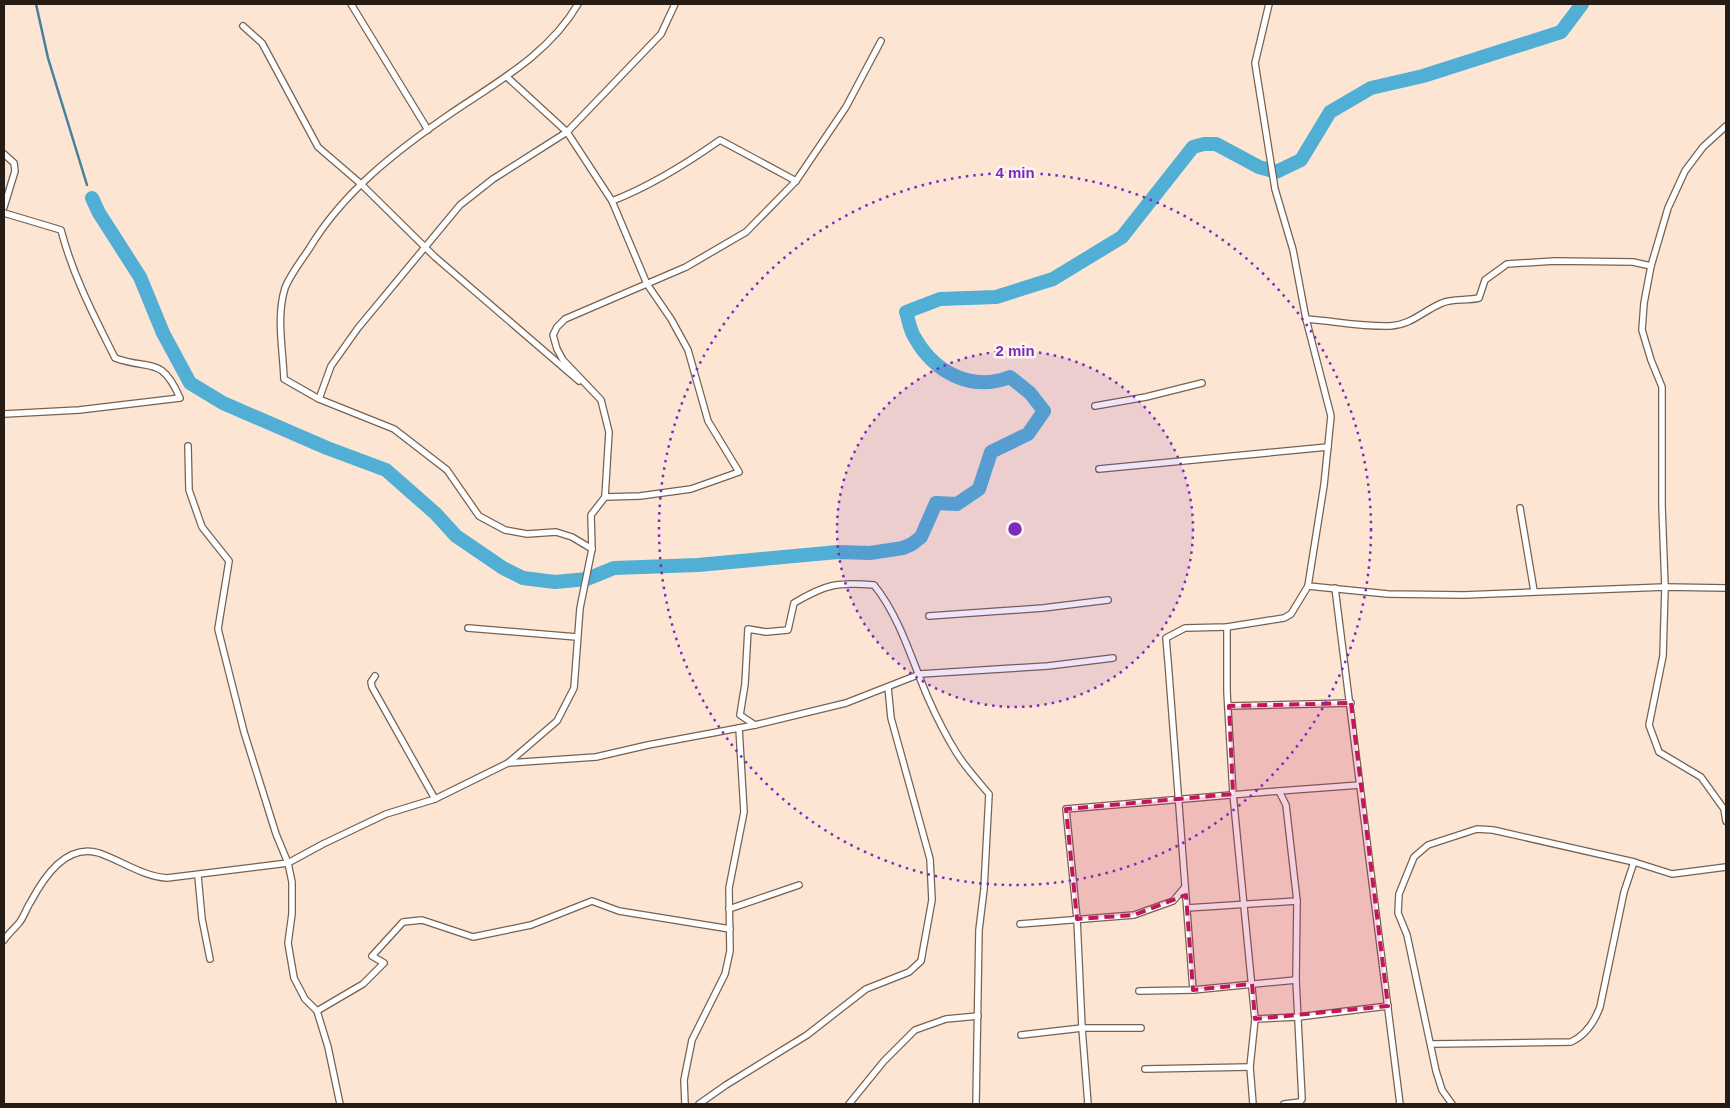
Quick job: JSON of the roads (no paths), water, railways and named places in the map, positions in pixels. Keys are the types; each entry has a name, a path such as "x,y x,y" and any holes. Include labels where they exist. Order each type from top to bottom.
{"street":[{"path":"351,4 428,130"},
{"path":"578,4 547,44 507,77 389,158 323,224 285,288 280,330 284,379 319,399 394,429 446,470 479,516 505,530 527,534 556,532 592,549"},
{"path":"319,399 332,366 358,328 424,246 460,205 493,179 567,132 660,34 675,4"},
{"path":"1193,990 1185,887 1185,851 1166,638 1185,628 1227,627 1284,618 1291,614 1308,586 1331,416 1306,319 1294,250 1275,189 1255,63 1269,4"},
{"path":"242,26 262,42 318,147 361,184 424,246 601,400"},
{"path":"4,940 20,922 31,900 52,870 63,859 79,851 100,854 154,877 181,878 288,863 386,814 435,799 508,763 550,729 561,714 574,688 577,637 592,549 591,515 605,497 609,432 601,400 563,360 553,335 565,319 686,267 746,232 796,181 846,107 882,41"},
{"path":"507,77 567,132 612,201 647,284 671,319 688,350 708,420 739,472 691,490 640,496 605,497"},
{"path":"1726,126 1703,148 1686,171 1668,208 1651,266 1644,303 1642,330 1662,387 1662,500 1665,586 1663,656 1649,725 1659,752 1701,777 1724,809 1726,821"},
{"path":"612,201 635,192 675,171 720,140 796,181"},
{"path":"4,154 14,164 15,171 4,207"},
{"path":"4,213 61,230 69,262 79,287 115,358 163,369 173,383 180,398 79,410 4,414"},
{"path":"1306,319 1370,326 1391,326 1413,321 1443,302 1466,302 1479,298 1485,280 1507,264 1555,260 1633,262 1651,266"},
{"path":"1095,406 1146,397 1202,383"},
{"path":"188,446 189,490 202,527 229,561 218,629 244,732 276,834 288,863 292,882 292,914 288,943 294,978 305,999 317,1011 328,1047 340,1104"},
{"path":"1099,469 1328,447"},
{"path":"1520,508 1534,591"},
{"path":"755,725 740,715 745,684 748,629 766,632 788,630 794,603 820,588 850,583 874,585 881,594 956,753 989,794 984,889 979,930 976,1104"},
{"path":"1308,586 1388,594 1665,586 1726,588"},
{"path":"1335,588 1351,703 1400,1104"},
{"path":"929,616 1043,608 1108,600"},
{"path":"1227,627 1233,794 1255,1019 1250,1067 1253,1104"},
{"path":"468,628 577,637"},
{"path":"508,763 596,757 648,745 755,725 846,703 920,674 1048,666 1112,658"},
{"path":"375,676 371,682 372,687 435,799"},
{"path":"699,1104 807,1035 866,989 909,972 921,961 932,900 930,859 891,718 888,686"},
{"path":"1229,706 1351,703"},
{"path":"685,1104 684,1080 689,1051 728,964 730,872 744,812 739,728"},
{"path":"1088,1104 1077,919 1066,809 1360,785"},
{"path":"1279,791 1286,805 1297,901 1296,980 1302,1099 1300,1102 1284,1104"},
{"path":"1452,1104 1442,1090 1436,1071 1432,1044 1407,935 1398,913 1399,894 1414,857 1428,845 1477,829 1493,830 1634,862 1672,874 1726,866"},
{"path":"1432,1044 1571,1042 1582,1037 1595,1020 1600,1007 1624,892 1634,862"},
{"path":"198,876 202,919 210,959"},
{"path":"729,909 799,885"},
{"path":"1020,924 1134,915 1173,901 1185,887"},
{"path":"317,1011 363,984 384,963 372,956 403,922 422,920 473,937 531,925 592,901 619,911 730,929"},
{"path":"1187,908 1297,901"},
{"path":"1139,991 1193,990 1296,980"},
{"path":"1255,1019 1298,1017 1388,1006"},
{"path":"849,1104 884,1061 915,1030 946,1019 978,1016"},
{"path":"1021,1035 1082,1028 1142,1028"},
{"path":"1145,1069 1250,1067"}],"waterway":[{"path":"36,4 48,58 87,185"},
{"path":"92,198 99,213 140,277 163,333 190,383 223,403 327,448 386,470 436,514 456,536 503,568 523,578 555,582 587,579 614,568 698,565 838,552 870,553 903,548 921,537 936,503 957,504 979,489 991,452 1028,434 1044,411 1030,393 1010,377 982,382 956,376 944,370 923,350 915,338 906,312 940,299 996,297 1053,279 1122,237 1193,147 1204,144 1216,144 1259,167 1276,172 1301,160 1330,112 1371,88 1423,76 1561,32 1582,4"}]}
